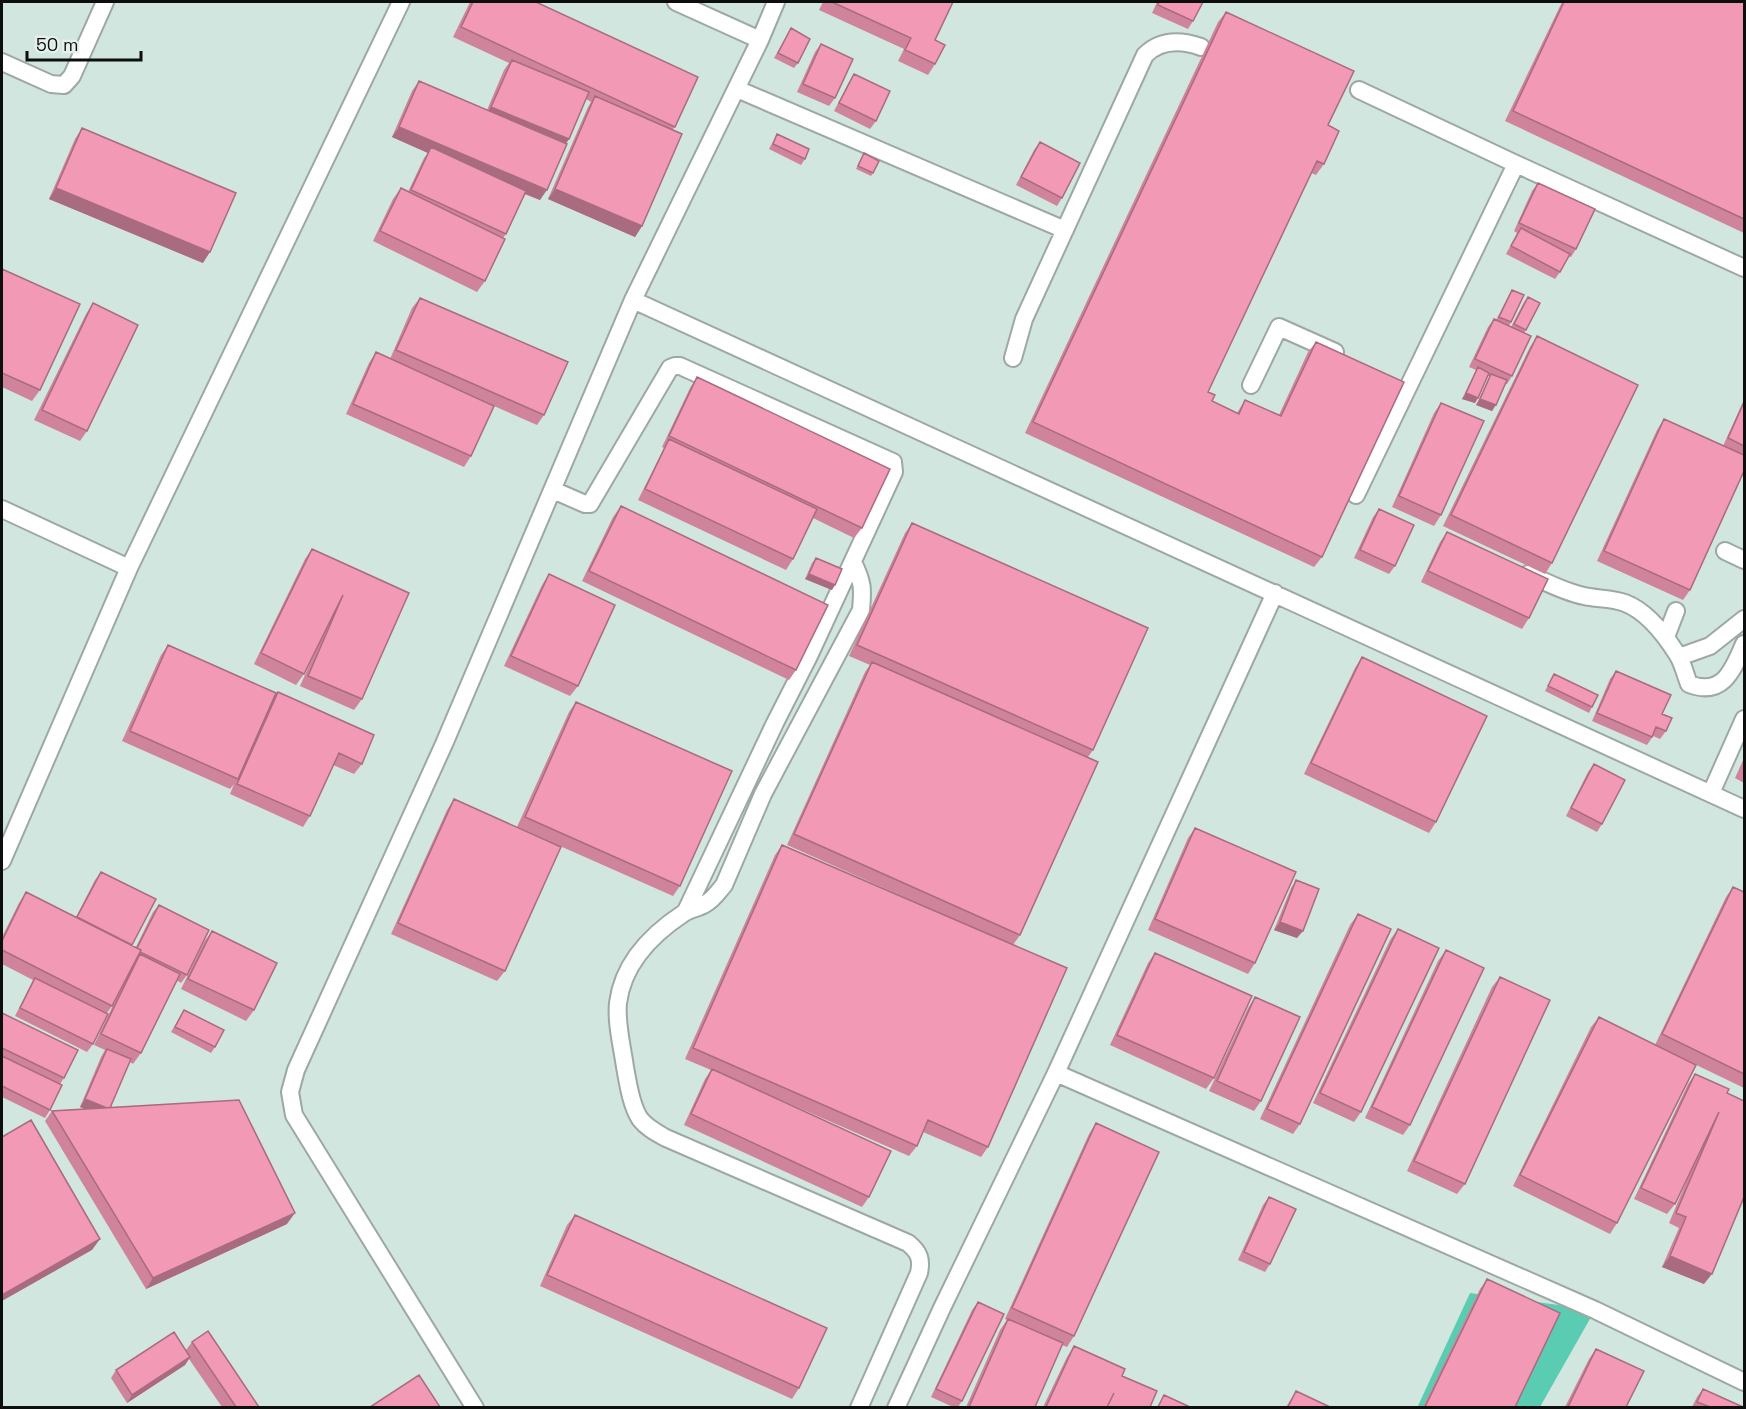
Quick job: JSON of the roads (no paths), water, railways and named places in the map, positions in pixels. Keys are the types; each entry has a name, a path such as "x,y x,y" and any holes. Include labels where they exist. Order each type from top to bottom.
{"lane":[{"path":"2,62 51,84 64,85 72,76 105,2"},
{"path":"2,861 129,568 401,2"},
{"path":"676,2 760,40"},
{"path":"475,1407 294,1115 291,1092 296,1070 444,744 633,300 737,89 776,2"},
{"path":"1013,358 1024,319 1144,55 1158,45 1174,42 1186,42 1201,47"},
{"path":"737,89 1065,230"},
{"path":"1359,90 1744,268"},
{"path":"1356,495 1404,383 1516,164"},
{"path":"633,300 1744,809"},
{"path":"1251,385 1280,327 1345,356"},
{"path":"553,490 590,504 669,369 675,366 680,366 893,462 894,472 853,562 686,911"},
{"path":"2,509 129,568"},
{"path":"1725,551 1744,560"},
{"path":"853,562 863,589 861,610 763,794 723,885 705,904 686,911 656,933 624,977 618,1004 620,1032 635,1110 646,1125 666,1138 908,1243 920,1256 919,1273 860,1407"},
{"path":"1514,567 1574,593 1626,603 1654,623 1666,637 1679,657 1689,684 1698,687 1718,686 1726,678 1744,644"},
{"path":"896,1407 1056,1073 1275,593"},
{"path":"1666,637 1676,611"},
{"path":"1679,657 1710,646 1744,619"},
{"path":"1711,793 1744,718"},
{"path":"1056,1073 1575,1301 1744,1382"}]}
